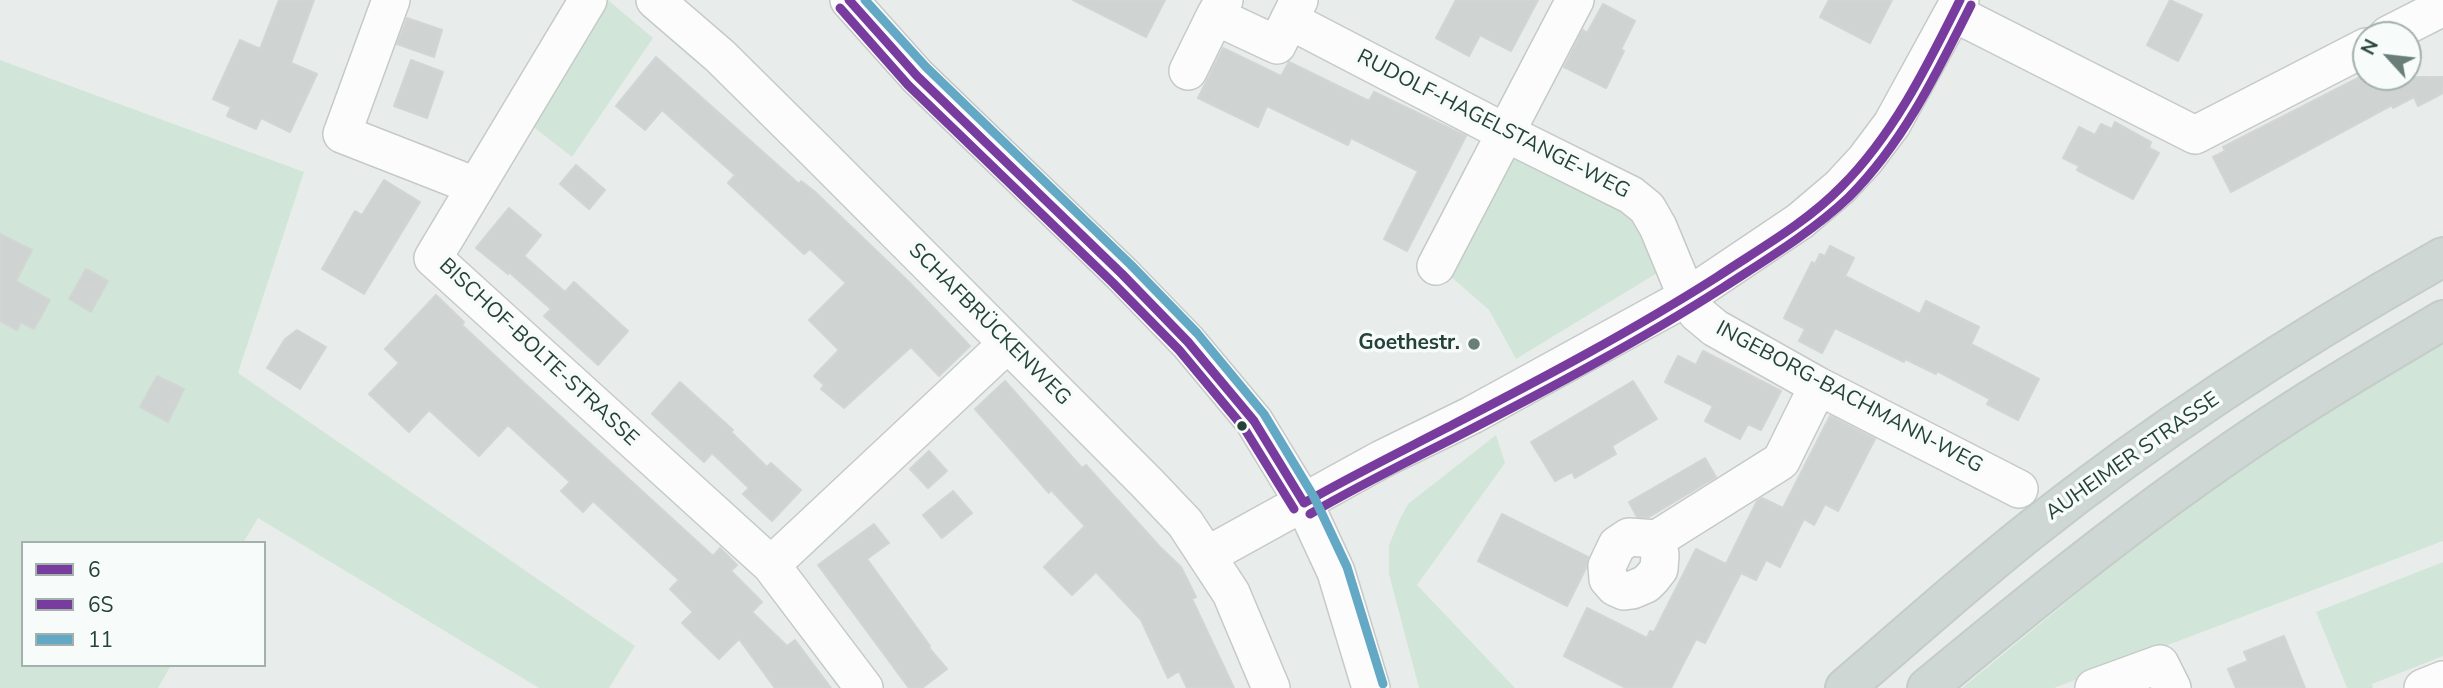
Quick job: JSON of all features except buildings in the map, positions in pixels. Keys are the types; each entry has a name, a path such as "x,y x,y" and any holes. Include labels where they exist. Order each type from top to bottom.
{"main road":[{"name":"AUHEIMER STRASSE","path":"1845,688 2032,529 2141,449 2280,355 2372,297 2443,257"},
{"path":"1927,688 2100,547 2214,464 2323,391 2443,320"}],"street":[{"path":"391,0 342,134 475,186"},
{"name":"BISCHOF-BOLTE-STRASSE","path":"588,0 433,258 771,565 864,688"},
{"name":"SCHAFBRÜCKENWEG","path":"655,0 739,75 1185,523 1231,593 1271,688"},
{"path":"849,0 918,76 1122,274 1188,342 1254,421 1304,503 1336,572 1371,688"},
{"path":"1436,266 1575,0"},
{"path":"1208,555 1687,297 1800,221 1840,187 1892,124 1957,7 2195,135 2352,54"},
{"path":"2416,21 2443,7"},
{"name":"RUDOLF-HAGELSTANGE-WEG","path":"1188,71 1220,8 1277,45 1294,10 1506,133 1616,185 1647,208 1658,227 1687,297"},
{"name":"INGEBORG-BACHMANN-WEG","path":"1687,297 1698,313 1715,328 1818,386 2019,489"},
{"path":"771,565 1007,344"},
{"path":"1657,538 1780,461 1818,386"},
{"path":"2094,688 2166,676"},
{"path":"2423,688 2443,680"}],"green space":[{"path":"601,0 608,0 653,38 572,157 527,122"},
{"path":"0,60 304,172 238,373 635,646 609,688 539,688 258,518 244,541 21,541 21,667 170,667 158,688 0,688"},
{"path":"1507,156 1635,212 1662,270 1516,359 1489,310 1450,276"},
{"path":"2443,341 2443,541 2054,688 1962,688 2182,507 2291,435"},
{"path":"1496,435 1505,463 1417,585 1515,688 1419,688 1389,574 1389,545 1408,504"},
{"path":"2443,562 2443,656 2372,684 2373,688 2347,688 2316,612"}],"transit line":[{"name":"6","path":"849,0 917,76 1122,274 1188,342 1254,421 1304,503"},
{"name":"11","path":"865,0 926,67 1131,265 1197,333 1264,414 1314,497 1347,567 1383,684"},
{"name":"6","path":"1304,503 1620,335 1717,277 1813,212 1860,166 1893,122 1922,74 1960,0"},
{"name":"6S","path":"1310,514 1625,346 1724,287 1820,222 1849,197 1886,154 1932,81 1971,5"},
{"name":"6S","path":"840,8 908,85 1179,350 1244,428 1294,509"}],"place":[{"name":"Goethestr.","path":"1474,344"}]}
